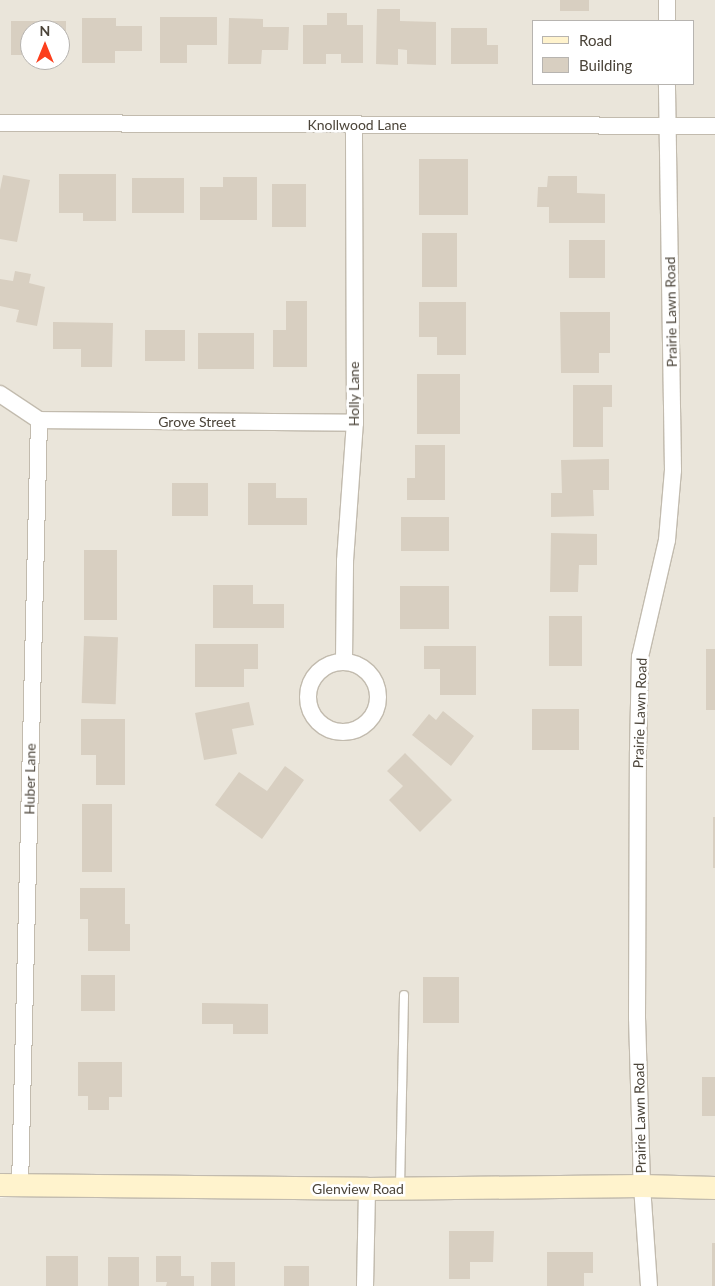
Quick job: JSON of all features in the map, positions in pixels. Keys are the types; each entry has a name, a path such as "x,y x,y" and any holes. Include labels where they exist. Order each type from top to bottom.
{"main road":[{"name":"Glenview Road","path":"10,1185 367,1190 642,1186 715,1188"}],"street":[{"path":"667,0 667,20"},
{"name":"Prairie Lawn Road","path":"649,1286 642,1186 637,1018 638,751 640,657 667,540 673,470 667,85"},
{"name":"Knollwood Lane","path":"0,123 715,126"},
{"name":"Holly Lane","path":"344,662 345,561 355,423 354,125"},
{"path":"0,394 39,420"},
{"name":"Grove Street","path":"39,420 355,423"},
{"name":"Huber Lane","path":"10,1185 39,420"},
{"path":"344,662 355,664 366,670 374,679 378,690 375,714 357,730 346,733 334,732 324,728 309,710 307,699 308,687 313,677 321,668 344,662"},
{"path":"365,1286 367,1190"}],"lane":[{"path":"400,1189 404,995"}],"shaded area":[{"path":"0,0 715,0 715,1181 0,1177"},
{"path":"0,1198 715,1198 715,1286 0,1286"}],"building":[{"path":"560,0 589,0 589,11 560,11"},
{"path":"377,9 400,9 400,21 436,22 436,65 407,64 407,50 398,49 398,65 376,64"},
{"path":"327,13 347,13 347,25 363,25 363,63 341,63 341,54 326,54 326,64 303,64 303,25 327,25"},
{"path":"160,17 217,17 217,45 187,45 187,63 160,63"},
{"path":"82,18 116,18 116,26 142,26 142,51 115,51 115,63 82,63"},
{"path":"229,18 263,19 263,27 289,27 288,50 262,50 261,64 228,64"},
{"path":"11,21 20,21 20,55 11,55"},
{"path":"451,28 487,28 487,45 498,45 498,64 451,64"},
{"path":"419,159 468,159 468,215 419,215"},
{"path":"59,174 116,174 116,221 83,221 83,213 59,213"},
{"path":"3,175 30,180 17,242 0,239 0,190"},
{"path":"548,176 577,176 577,193 605,194 605,223 549,223 549,207 537,207 538,187 547,187"},
{"path":"223,177 257,177 257,220 200,220 200,187 223,187"},
{"path":"132,178 184,178 184,213 132,213"},
{"path":"272,184 306,184 306,227 272,227"},
{"path":"422,233 457,233 457,287 422,287"},
{"path":"569,240 605,240 605,278 569,278"},
{"path":"15,271 31,274 29,283 45,287 37,326 16,322 19,310 0,306 0,279 13,281"},
{"path":"286,301 307,301 307,367 273,367 273,330 286,330"},
{"path":"419,302 466,302 466,355 437,355 437,337 419,337"},
{"path":"560,312 610,312 610,353 599,353 599,373 561,373"},
{"path":"53,322 113,323 112,367 81,367 81,349 53,349"},
{"path":"145,330 185,330 185,361 145,361"},
{"path":"198,333 254,333 254,369 198,369"},
{"path":"417,374 460,374 460,434 417,434"},
{"path":"573,385 612,385 612,407 603,407 603,447 573,447"},
{"path":"415,445 445,445 445,500 407,500 407,478 415,478"},
{"path":"609,459 609,490 593,490 594,516 551,517 551,493 562,493 561,460"},
{"path":"172,483 208,483 208,516 172,516"},
{"path":"248,483 276,483 276,498 307,498 307,525 248,525"},
{"path":"401,517 449,517 449,551 401,551"},
{"path":"551,533 597,534 597,565 579,565 578,592 550,592"},
{"path":"84,550 117,550 117,620 84,620"},
{"path":"213,585 253,585 253,604 284,604 284,628 213,628"},
{"path":"400,586 449,586 449,629 400,629"},
{"path":"549,616 582,616 582,666 549,666"},
{"path":"84,636 118,637 116,704 82,703"},
{"path":"195,644 258,644 258,669 244,669 244,687 195,687"},
{"path":"424,646 476,646 476,695 440,695 440,669 424,669"},
{"path":"706,649 715,649 715,710 706,710"},
{"path":"249,702 254,725 232,729 237,754 204,760 195,713"},
{"path":"532,709 579,709 579,750 532,750"},
{"path":"443,711 474,736 451,766 412,735 429,714 436,720"},
{"path":"81,719 125,719 125,785 96,785 96,755 81,755"},
{"path":"405,753 452,800 420,832 389,800 403,786 387,771"},
{"path":"285,766 304,780 262,839 215,805 239,772 267,791"},
{"path":"82,804 112,804 112,872 82,872"},
{"path":"713,817 715,817 715,868 713,868"},
{"path":"80,888 125,888 125,924 130,924 130,951 88,951 88,919 80,919"},
{"path":"81,975 115,975 115,1011 81,1011"},
{"path":"423,977 459,977 459,1023 423,1023"},
{"path":"202,1003 268,1004 268,1034 233,1034 233,1024 202,1024"},
{"path":"78,1062 122,1062 122,1097 109,1097 109,1110 88,1110 88,1096 78,1096"},
{"path":"702,1077 715,1077 715,1116 702,1116"},
{"path":"449,1231 494,1231 493,1262 470,1262 470,1279 449,1279"},
{"path":"712,1243 715,1243 715,1286 712,1286"},
{"path":"547,1252 593,1252 593,1273 584,1273 584,1286 547,1286"},
{"path":"46,1256 78,1256 78,1286 46,1286"},
{"path":"156,1256 181,1256 181,1276 194,1276 194,1286 166,1286 167,1282 156,1282"},
{"path":"108,1257 139,1257 139,1286 108,1286"},
{"path":"211,1262 235,1262 235,1286 211,1286"},
{"path":"284,1266 309,1266 309,1286 284,1286"}]}
